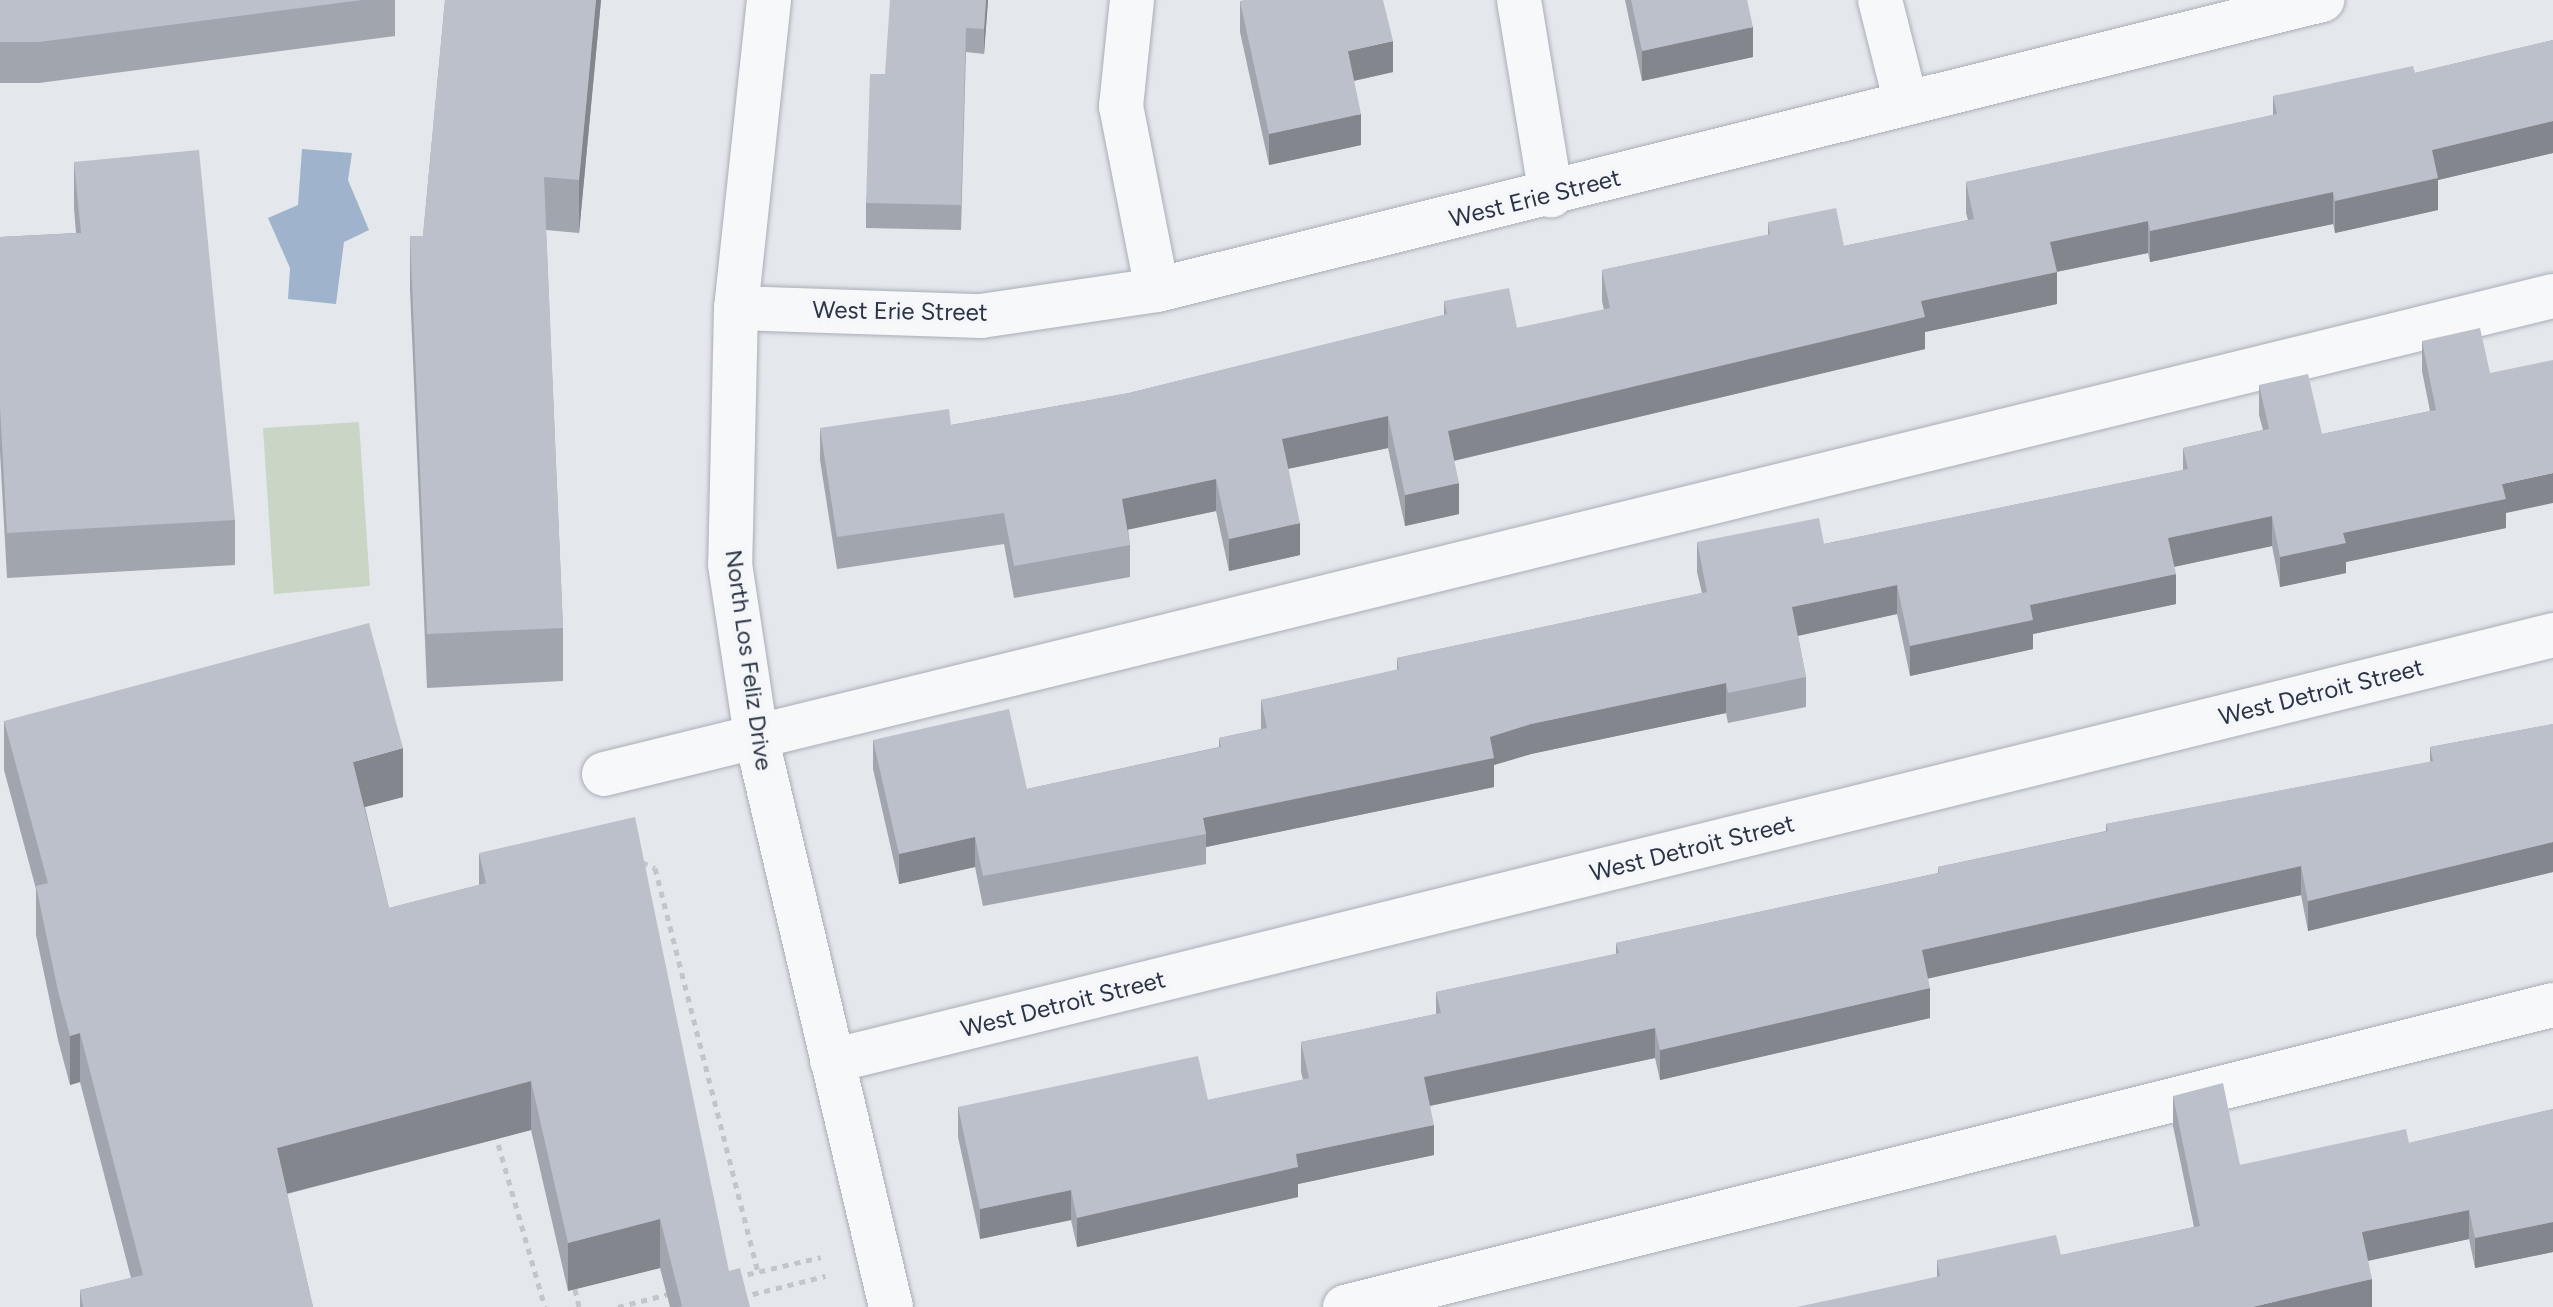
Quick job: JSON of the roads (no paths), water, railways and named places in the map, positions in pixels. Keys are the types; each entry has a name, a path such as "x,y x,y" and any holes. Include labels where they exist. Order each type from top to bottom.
{"street":[{"name":"North Los Feliz Drive","path":"769,0 736,308 730,564 756,736 891,1307"},
{"path":"1132,0 1121,106 1157,290"},
{"path":"1519,0 1551,195"},
{"path":"1880,0 1906,103"},
{"name":"West Erie Street","path":"736,308 981,316 1157,290 1551,195 2322,0"},
{"path":"604,774 2553,296"},
{"name":"West Detroit Street","path":"832,1061 2553,635"},
{"path":"1345,1307 2553,1005"}],"water":[{"path":"302,149 352,153 348,180 369,230 344,242 336,304 288,299 290,268 268,218 298,205"}]}
